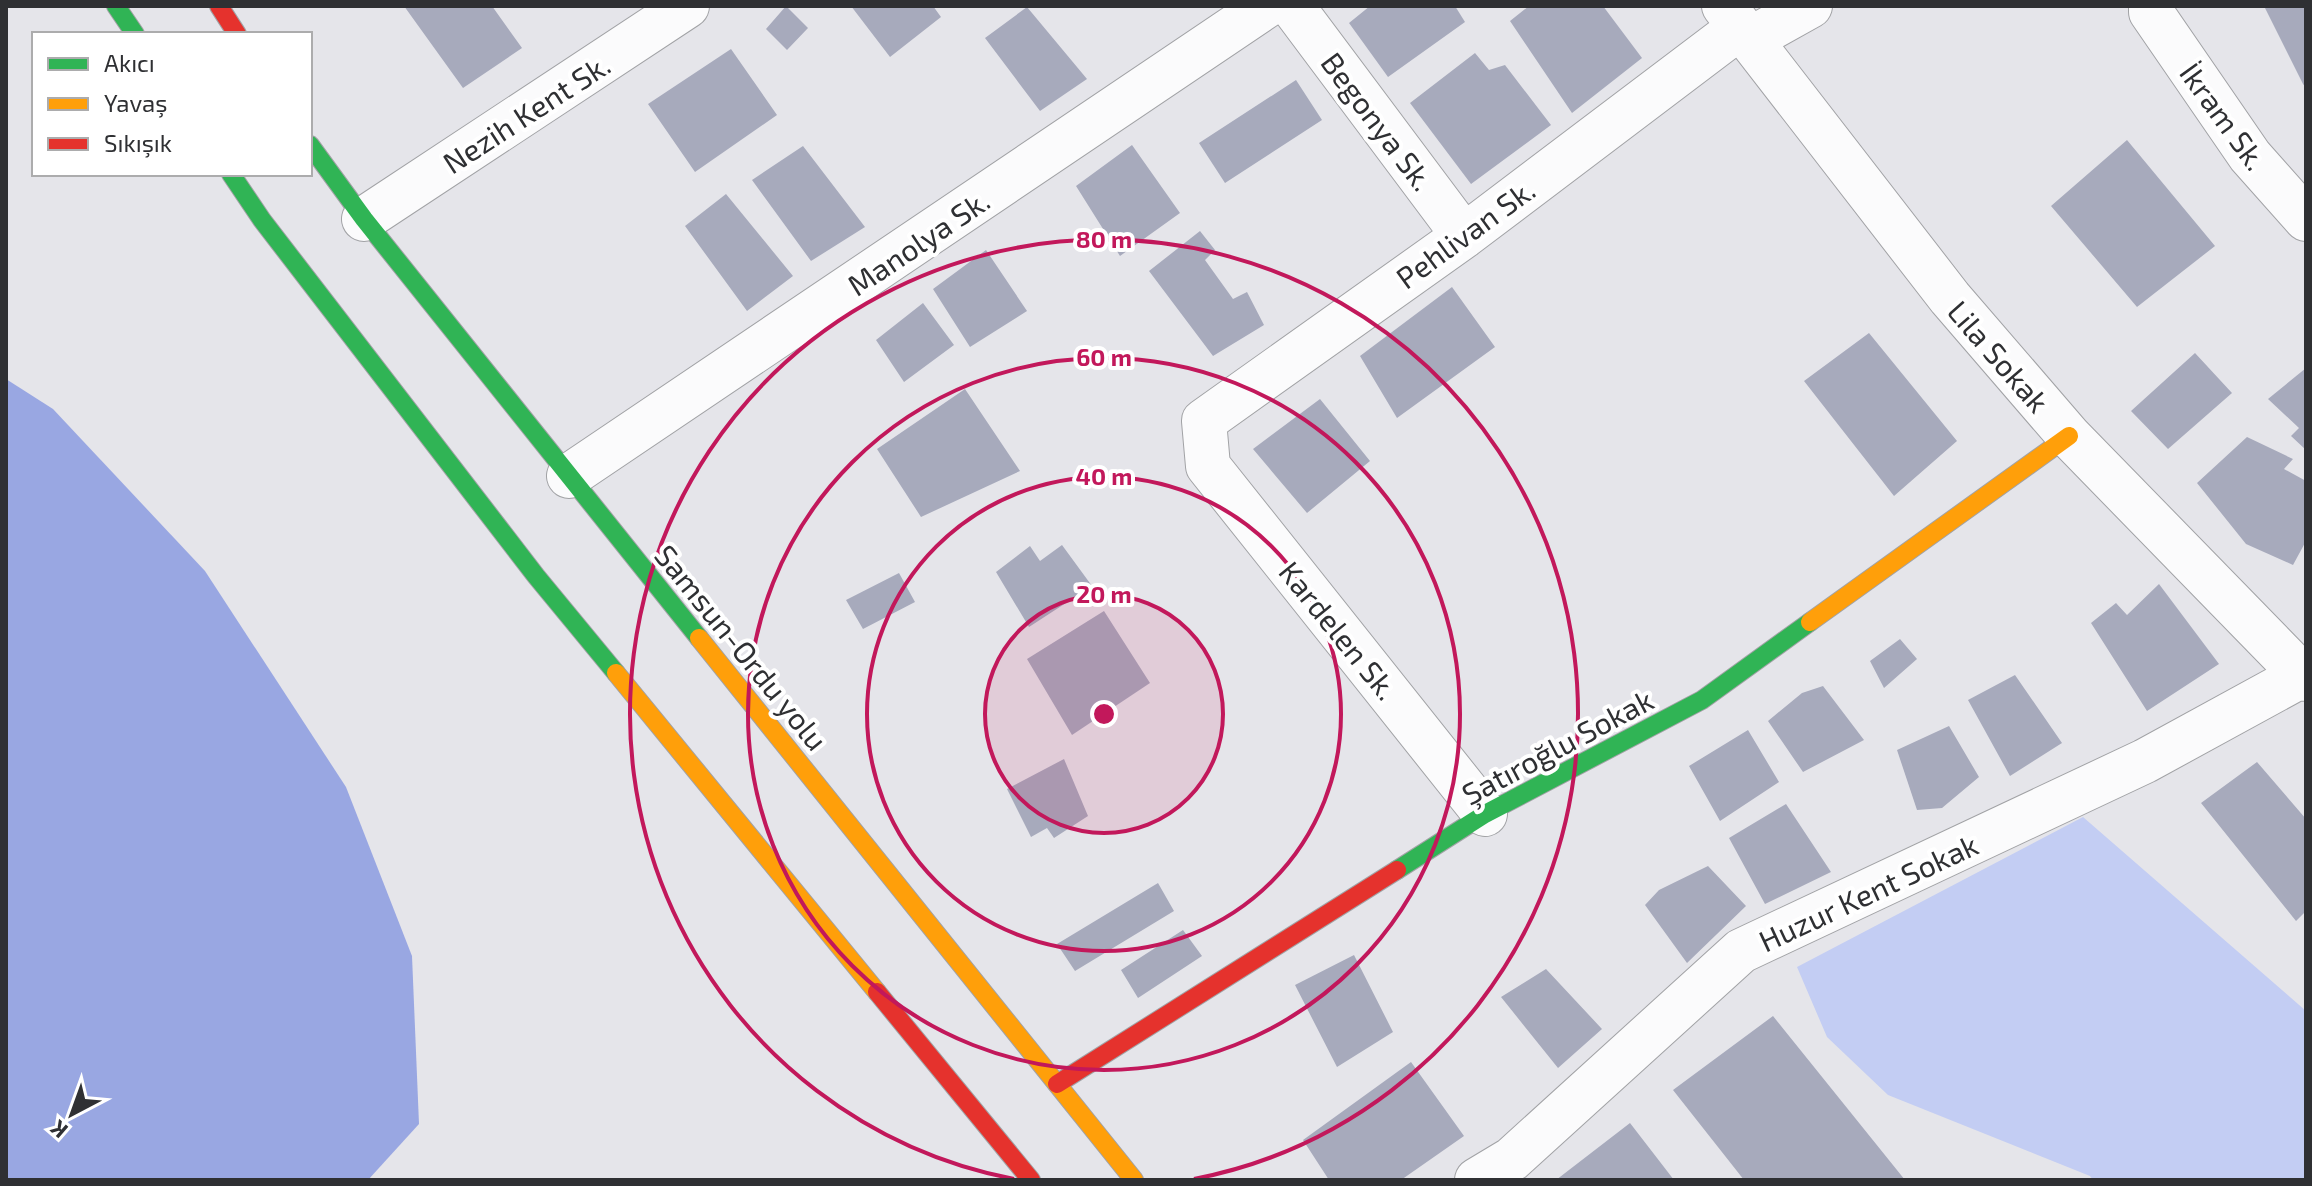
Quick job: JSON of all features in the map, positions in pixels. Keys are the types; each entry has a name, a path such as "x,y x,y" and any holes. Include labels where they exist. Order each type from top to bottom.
{"main road":[{"path":"116,6 134,32"},
{"path":"219,6 236,32"},
{"name":"Samsun-Ordu yolu","path":"312,148 364,219 1134,1180"},
{"path":"232,176 262,220 536,576 1031,1180"},
{"name":"Şatıroğlu Sokak","path":"1057,1084 1485,814 1702,700 2069,436"}],"street":[{"name":"Nezih Kent Sk.","path":"364,219 687,6"},
{"name":"Manolya Sk.","path":"569,476 1266,6"},
{"name":"Begonya Sk.","path":"1292,6 1464,236"},
{"name":"Pehlivan Sk.","path":"1205,441 1204,421 1464,236 1737,25 1810,6"},
{"name":"İkram Sk.","path":"2151,6 2151,12 2185,64 2250,156 2306,219"},
{"name":"Lila Sokak","path":"1737,25 1950,298 2069,436 2305,676"},
{"name":"Kardelen Sk.","path":"1205,441 1208,466 1485,814"},
{"name":"Huzur Kent Sokak","path":"1477,1180 1512,1159 1741,951 2145,761 2305,676"}],"shaded area":[{"path":"6,379 53,409 205,571 346,787 412,956 419,1124 368,1180 6,1180"},
{"path":"2083,817 2306,1011 2306,1180 2093,1180 2090,1176 1888,1095 1827,1037 1797,967"}],"building":[{"path":"404,6 492,6 522,48 463,88"},
{"path":"786,6 808,28 787,50 766,29"},
{"path":"851,6 933,6 941,17 890,57"},
{"path":"1370,6 1455,6 1465,22 1388,77 1349,23"},
{"path":"1529,6 1603,6 1642,58 1572,113 1510,21"},
{"path":"2264,6 2306,6 2306,88 2303,84"},
{"path":"1027,7 1087,79 1040,111 985,38"},
{"path":"731,49 777,115 695,172 648,104"},
{"path":"1475,53 1489,70 1505,65 1551,125 1471,184 1410,103"},
{"path":"1296,80 1322,120 1225,183 1199,143"},
{"path":"2127,140 2215,246 2137,307 2051,206"},
{"path":"1132,145 1180,213 1120,256 1076,186"},
{"path":"803,146 865,227 811,261 752,180"},
{"path":"726,194 793,276 747,311 685,226"},
{"path":"1200,231 1215,250 1205,260 1233,299 1247,292 1264,325 1213,356 1149,271"},
{"path":"986,250 1027,311 970,347 933,289"},
{"path":"1452,287 1495,347 1397,418 1360,356"},
{"path":"923,303 954,345 904,382 876,340"},
{"path":"1869,333 1957,441 1894,496 1804,381"},
{"path":"2195,353 2232,393 2168,449 2131,411"},
{"path":"2306,368 2306,450 2291,436 2299,428 2268,399"},
{"path":"965,389 1020,471 921,517 877,449"},
{"path":"1320,399 1370,461 1307,513 1253,449"},
{"path":"2247,437 2293,459 2284,469 2306,481 2306,541 2293,565 2246,544 2197,483"},
{"path":"1062,545 1092,586 1029,627 996,572 1030,546 1040,561"},
{"path":"899,573 915,602 863,629 846,600"},
{"path":"2159,584 2219,664 2147,711 2091,623 2116,603 2127,615"},
{"path":"1104,611 1150,683 1072,735 1027,659"},
{"path":"1900,639 1917,659 1884,688 1870,661"},
{"path":"2015,675 2062,743 2010,776 1968,700"},
{"path":"1823,686 1864,740 1803,772 1768,721 1802,693"},
{"path":"1949,726 1979,777 1942,808 1917,810 1897,750"},
{"path":"1748,730 1779,782 1720,821 1689,766"},
{"path":"1064,759 1088,816 1054,838 1047,828 1031,837 1007,789"},
{"path":"2257,762 2306,819 2306,911 2296,921 2201,803"},
{"path":"1786,804 1831,872 1765,904 1729,838"},
{"path":"1708,866 1746,906 1687,963 1645,905 1659,890"},
{"path":"1158,883 1174,911 1075,971 1057,944"},
{"path":"1183,930 1202,956 1138,998 1121,970"},
{"path":"1354,955 1393,1032 1337,1067 1295,985"},
{"path":"1546,969 1602,1029 1558,1068 1501,997"},
{"path":"1773,1016 1905,1180 1744,1180 1673,1090"},
{"path":"1411,1062 1464,1136 1401,1180 1329,1180 1303,1140"},
{"path":"1630,1123 1674,1180 1556,1180"}],"traffic: fast":[{"path":"116,6 134,32"},
{"path":"312,148 364,219 699,638"},
{"path":"232,176 262,220 536,576 616,673"},
{"path":"1397,870 1485,814 1702,700 1810,622"}],"traffic: slow":[{"path":"1810,622 2069,436"},
{"path":"699,638 1134,1180"},
{"path":"616,673 877,992"}],"traffic: jam":[{"path":"219,6 236,32"},
{"path":"1057,1084 1397,870"},
{"path":"877,992 1031,1180"}]}
